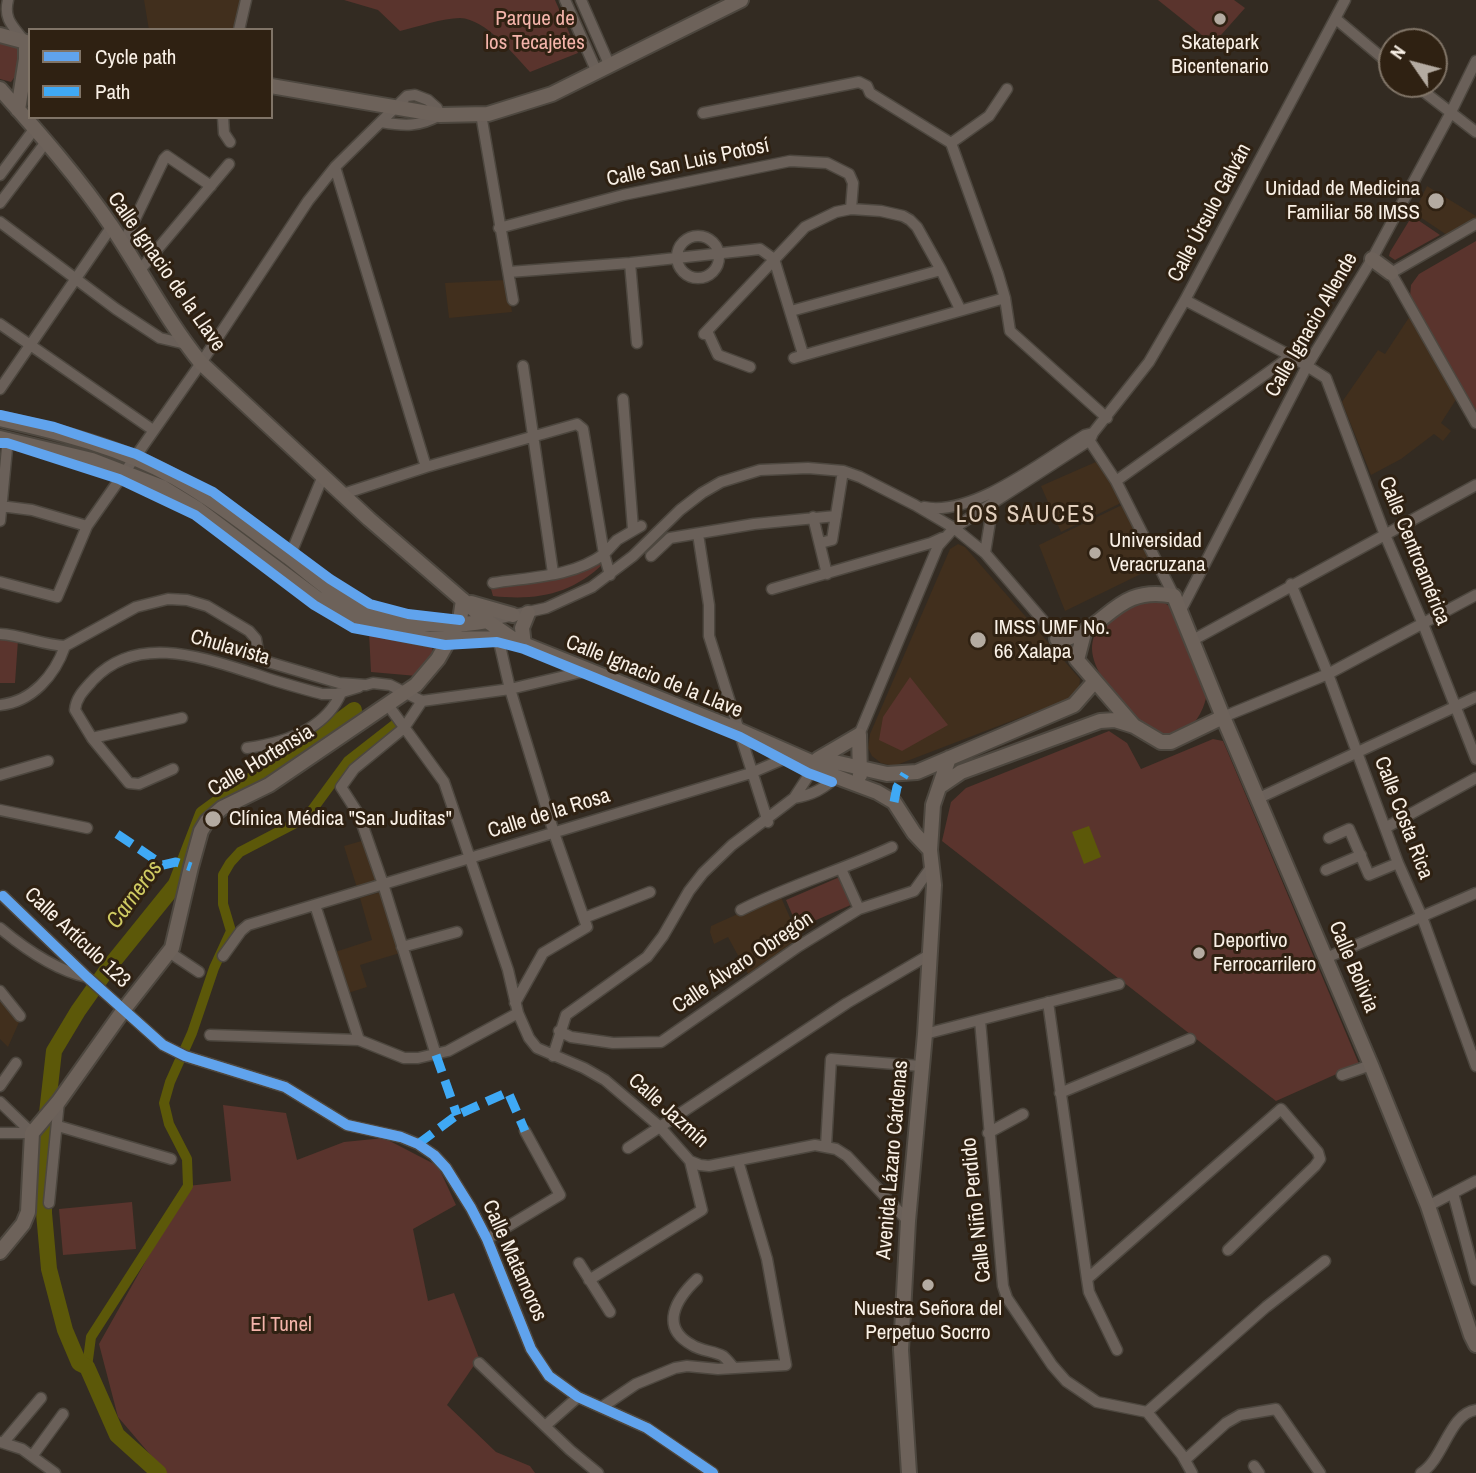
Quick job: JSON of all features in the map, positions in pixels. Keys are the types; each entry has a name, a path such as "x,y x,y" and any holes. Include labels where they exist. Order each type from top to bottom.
{"main road":[{"path":"273,86 394,108 440,114 481,114 552,93 741,0"},
{"path":"0,35 28,43 18,110"},
{"path":"0,86 9,85 23,77"},
{"name":"Calle Ignacio de la Llave","path":"0,86 111,226 186,344 201,363 323,476 503,634 586,671 738,730 811,762 821,771 861,785 894,802 900,813"},
{"path":"1372,259 1391,273"},
{"path":"0,419 99,445 173,477 209,499 289,558 347,616 373,626 417,637 448,640 503,634 522,628 521,614 463,600"},
{"path":"4,438 92,460 162,487 321,592 356,606 412,623 456,626 503,634"},
{"path":"1057,639 1084,633 1121,603 1142,594 1158,592 1174,596 1181,610"},
{"name":"Calle Hortensia","path":"35,1128 169,952 175,940 201,831 212,814 269,785 405,694 433,667 462,614 463,600"},
{"name":"Calle Bolivia","path":"1181,610 1223,718 1259,798 1428,1206 1476,1345"},
{"path":"1084,633 1077,660 1134,726 1149,737 1161,742 1171,742 1223,718"},
{"path":"900,813 910,817 922,816 933,805 949,758 1074,705 1095,681"},
{"path":"1202,727 1212,714 1216,701"},
{"path":"942,785 961,772 1100,721 1115,720 1134,726"},
{"path":"1202,727 1219,729 1231,737"},
{"path":"811,762 859,735"},
{"path":"859,735 861,785"},
{"name":"Calle Ignacio de la Llave","path":"811,762 826,760 887,774 905,774 917,772 949,758"},
{"name":"Avenida Lázaro Cárdenas","path":"909,1473 901,1350 934,885 930,850 933,805"},
{"path":"900,813 930,850"},
{"path":"0,1252 23,1224 28,1212 35,1128"}],"street":[{"path":"8,0 5,12 10,24 28,43"},
{"path":"239,28 246,0"},
{"path":"565,0 603,67"},
{"path":"582,0 603,67"},
{"name":"Calle Úrsulo Galván","path":"772,589 931,543 993,504 1089,436 1107,418 1149,362 1185,300 1345,0"},
{"path":"1336,19 1378,54"},
{"name":"Calle Ignacio Allende","path":"1181,610 1307,366 1372,259 1476,61"},
{"path":"702,113 859,82 867,86 870,93 951,143 1005,298 1010,331 1107,418"},
{"path":"951,143 989,116 1007,89"},
{"path":"1431,98 1476,132"},
{"path":"0,582 57,597 86,526 201,363 308,201 335,167 394,108"},
{"path":"381,121 417,125 440,114"},
{"path":"481,114 513,300"},
{"path":"223,119 224,133 230,142"},
{"path":"16,183 1,173 35,128"},
{"path":"0,203 46,142"},
{"path":"123,244 167,156 211,186"},
{"name":"Calle San Luis Potosí","path":"499,228 623,195 790,161 827,163 849,174 854,193 851,209"},
{"path":"140,270 229,164"},
{"path":"335,167 426,467"},
{"path":"750,367 718,355 706,332 805,228 836,212 851,209 881,211 910,220 917,227 960,309"},
{"path":"0,222 160,338 186,344"},
{"path":"1476,224 1391,273 1476,423"},
{"path":"0,389 111,226"},
{"path":"700,236 713,242 719,255 713,272 696,279 681,270 677,258 678,251 687,239 700,236"},
{"path":"509,272 719,255 760,249 774,259 791,311 798,356 1005,298"},
{"path":"631,263 637,343"},
{"path":"791,311 941,270"},
{"name":"Calle Centroamérica","path":"1185,300 1291,356 1326,378 1385,534 1476,759"},
{"path":"0,324 28,346 153,430"},
{"path":"1116,481 1291,356"},
{"path":"523,366 553,573"},
{"path":"493,583 587,565 604,554 617,540 637,528 623,400"},
{"path":"344,494 426,467 577,424 583,429 610,575"},
{"path":"1089,436 1116,481 1174,596"},
{"name":"Calle Úrsulo Galván","path":"915,505 937,509 952,508 993,492 1089,436"},
{"path":"0,520 4,438"},
{"path":"585,923 510,689 503,634 521,614 546,608 579,594 610,575 680,510 721,482 750,472 782,468 843,471 860,477 915,505 985,553 1077,660"},
{"path":"820,543 832,540 843,471"},
{"path":"289,558 323,476"},
{"path":"1193,640 1476,485"},
{"path":"985,553 993,492"},
{"path":"1,506 32,510 86,526"},
{"path":"651,556 670,538 754,524 836,516"},
{"path":"813,517 827,574"},
{"path":"859,735 934,552 951,531"},
{"path":"698,534 709,604 709,636 767,820"},
{"name":"Calle Costa Rica","path":"1292,584 1398,863 1422,917 1476,1066"},
{"path":"1223,718 1328,674 1476,595"},
{"path":"0,634 65,646 136,607 168,599 187,600 206,606 249,631 256,639 258,651 268,663 328,681 366,685 382,683 422,701 510,689 586,671"},
{"path":"0,705 15,703 28,696 60,662 65,646"},
{"name":"Chulavista","path":"173,769 134,785 129,783 92,738 75,710 79,695 112,665 128,658 160,652 203,658 322,694 341,693 366,685"},
{"path":"247,748 266,745 308,730 335,706 341,693"},
{"path":"1259,798 1476,697"},
{"path":"422,701 404,728 354,769 341,787 359,815 436,1055"},
{"name":"Calle Jazmín","path":"388,705 444,782 508,970 517,1008 529,1038 537,1048 605,1080 659,1126 690,1161 709,1166 815,1145 826,1146"},
{"path":"92,738 182,718"},
{"name":"Calle de la Rosa","path":"223,956 248,925 751,773 793,755"},
{"path":"0,775 48,761"},
{"path":"553,1056 566,1015 647,957 702,873 732,845 794,798 807,778 811,762"},
{"path":"794,798 811,795 837,776"},
{"path":"1385,828 1476,778"},
{"path":"0,810 87,828"},
{"path":"1329,838 1349,829 1369,875 1398,863"},
{"path":"741,910 776,892 892,847"},
{"path":"1326,870 1361,855"},
{"name":"Calle Álvaro Obregón","path":"559,1031 571,1037 613,1042 661,1042 799,946 859,909 914,891 932,866"},
{"path":"841,869 859,909"},
{"path":"210,1035 359,1040 404,1058 436,1055 517,1008 543,953 585,923 650,892"},
{"path":"1326,958 1476,893"},
{"name":"Calle Artículo 123","path":"3,896 91,980 125,1008"},
{"path":"315,905 359,1040"},
{"name":"Calle Artículo 123","path":"0,928 27,948 70,973 91,980"},
{"path":"402,947 457,932"},
{"path":"169,952 199,972"},
{"path":"628,1148 848,1003 929,955"},
{"path":"925,1034 1119,984"},
{"path":"0,990 20,1016"},
{"path":"1048,1002 1089,1292 1117,1350"},
{"name":"Calle Matamoros","path":"125,1008 163,1045 181,1054 285,1087 347,1125 401,1137 434,1155 446,1168 487,1239 539,1364 549,1376 578,1397 647,1428 713,1473"},
{"name":"Calle Niño Perdido","path":"980,1020 988,1133 1003,1286 1007,1298 1052,1365 1074,1387 1097,1402 1147,1412"},
{"path":"1060,1093 1190,1039"},
{"path":"908,1222 847,1156 826,1146 831,1059 921,1066"},
{"path":"0,1086 16,1063"},
{"path":"1342,1076 1371,1065"},
{"path":"0,1102 35,1128"},
{"path":"49,1202 58,1126 55,1105"},
{"path":"1087,1279 1281,1109 1318,1152 1320,1159 1228,1250"},
{"path":"988,1133 1023,1114"},
{"path":"58,1126 171,1159"},
{"path":"0,1133 35,1128"},
{"path":"487,1239 560,1195 525,1131"},
{"path":"589,1280 702,1210 690,1161"},
{"path":"602,1407 636,1384 660,1372 687,1366 786,1366 767,1259 738,1161"},
{"path":"1428,1206 1476,1181"},
{"path":"1453,1193 1476,1280"},
{"path":"1192,1473 1147,1412 1266,1307 1325,1261"},
{"path":"579,1263 610,1312"},
{"path":"697,1279 676,1304 673,1317 676,1329 682,1339 695,1347 723,1356 734,1368"},
{"path":"479,1363 598,1473"},
{"path":"545,1426 578,1397"},
{"path":"41,1398 2,1442 33,1455 55,1473"},
{"path":"1185,1460 1226,1423 1240,1415 1276,1409 1320,1473"},
{"path":"1421,1473 1436,1460 1460,1418 1476,1410"},
{"path":"33,1455 63,1414"}],"shaded area":[{"path":"144,0 241,0 235,28 149,28"},
{"name":"Unidad de Medicina Familiar 58 IMSS","path":"1427,186 1476,216 1476,220 1447,235 1414,213"},
{"path":"507,280 512,312 449,318 445,283"},
{"path":"1410,316 1457,398 1441,423 1451,431 1443,441 1434,434 1401,459 1371,475 1342,402 1378,350 1385,354"},
{"path":"1098,461 1123,502 1061,532 1041,486"},
{"name":"Universidad Veracruzana","path":"1124,504 1150,561 1149,570 1065,611 1039,545"},
{"name":"IMSS UMF No. 66 Xalapa","path":"958,544 965,547 1080,679 1079,690 1074,697 894,766 881,763 872,756 868,748 870,734 950,549"},
{"path":"1089,826 1101,857 1084,864 1072,832"},
{"path":"365,840 379,885 358,891 344,846"},
{"path":"381,892 400,953 360,965 367,987 348,993 335,952 372,940 360,898"},
{"path":"780,895 799,938 748,974 728,937 714,944 711,926"},
{"path":"0,996 20,1020 8,1047 0,1039"}],"green space":[{"name":"Parque de los Tecajetes","path":"344,0 555,0 578,53 530,72 499,39 480,24 470,20 446,19 400,31 378,10"},
{"path":"1158,0 1234,0 1245,8 1213,44"},
{"path":"0,39 18,43 18,68 11,82 0,79"},
{"path":"1412,216 1440,235 1395,260 1389,256 1390,252"},
{"path":"1476,241 1476,411 1410,297 1411,285 1419,274"},
{"path":"604,563 579,582 553,593 524,597 493,596 491,589"},
{"path":"1152,600 1165,603 1175,611 1207,693 1193,724 1179,734 1170,736 1150,730 1124,705 1101,676 1093,654 1092,643 1096,632 1113,614 1129,606"},
{"path":"369,632 432,643 433,657 417,676 371,672"},
{"path":"0,640 18,640 15,683 0,683"},
{"path":"910,677 948,725 902,751 879,740 883,717"},
{"name":"Deportivo Ferrocarrilero","path":"1109,731 1127,743 1141,769 1213,739 1223,741 1359,1064 1276,1101 942,841 951,802 966,788"},
{"path":"842,876 853,904 798,928 786,900"},
{"name":"El Tunel","path":"223,1105 286,1113 297,1160 344,1142 384,1138 438,1166 456,1205 413,1229 428,1301 454,1293 479,1358 447,1405 496,1452 530,1466 535,1473 166,1473 118,1417 99,1344 188,1186 231,1181"},
{"path":"132,1202 136,1249 63,1255 59,1209"}],"waterway":[{"name":"Carneros","path":"159,1473 117,1435 87,1367 79,1363 65,1330 49,1269 44,1213 44,1140 54,1051 109,967 176,884 203,814 244,784 279,766 354,710"},
{"name":"Carneros","path":"87,1367 91,1337 188,1186 187,1159 169,1124 164,1103 214,968 231,931 223,904 223,875 240,852 307,817 348,761 398,722"}],"marked path":[{"path":"894,802 897,787 905,774"},
{"path":"117,834 163,865 176,862 191,867"},
{"path":"436,1055 457,1115"},
{"path":"418,1144 457,1115 508,1092 525,1131"}],"cycle path":[{"path":"0,415 54,427 136,454 213,492 330,579 370,604 408,614 460,620"},
{"path":"0,443 119,479 195,515 314,605 353,628 445,645 497,642 524,649 740,737 808,773 832,782"},
{"path":"3,896 163,1045 185,1056 285,1087 347,1125 401,1137 434,1155 446,1168 471,1208 487,1239 531,1349 549,1376 578,1397 647,1428 713,1473"}],"place":[{"name":"Skatepark Bicentenario","path":"1220,19"},
{"name":"Unidad de Medicina Familiar 58 IMSS","path":"1436,201"},
{"name":"Universidad Veracruzana","path":"1095,553"},
{"name":"IMSS UMF No. 66 Xalapa","path":"978,640"},
{"name":"Clínica Médica \"San Juditas\"","path":"213,819"},
{"name":"Deportivo Ferrocarrilero","path":"1199,953"},
{"name":"Nuestra Señora del Perpetuo Socrro","path":"928,1285"}],"district":[{"name":"LOS SAUCES","path":"1026,516"}]}
